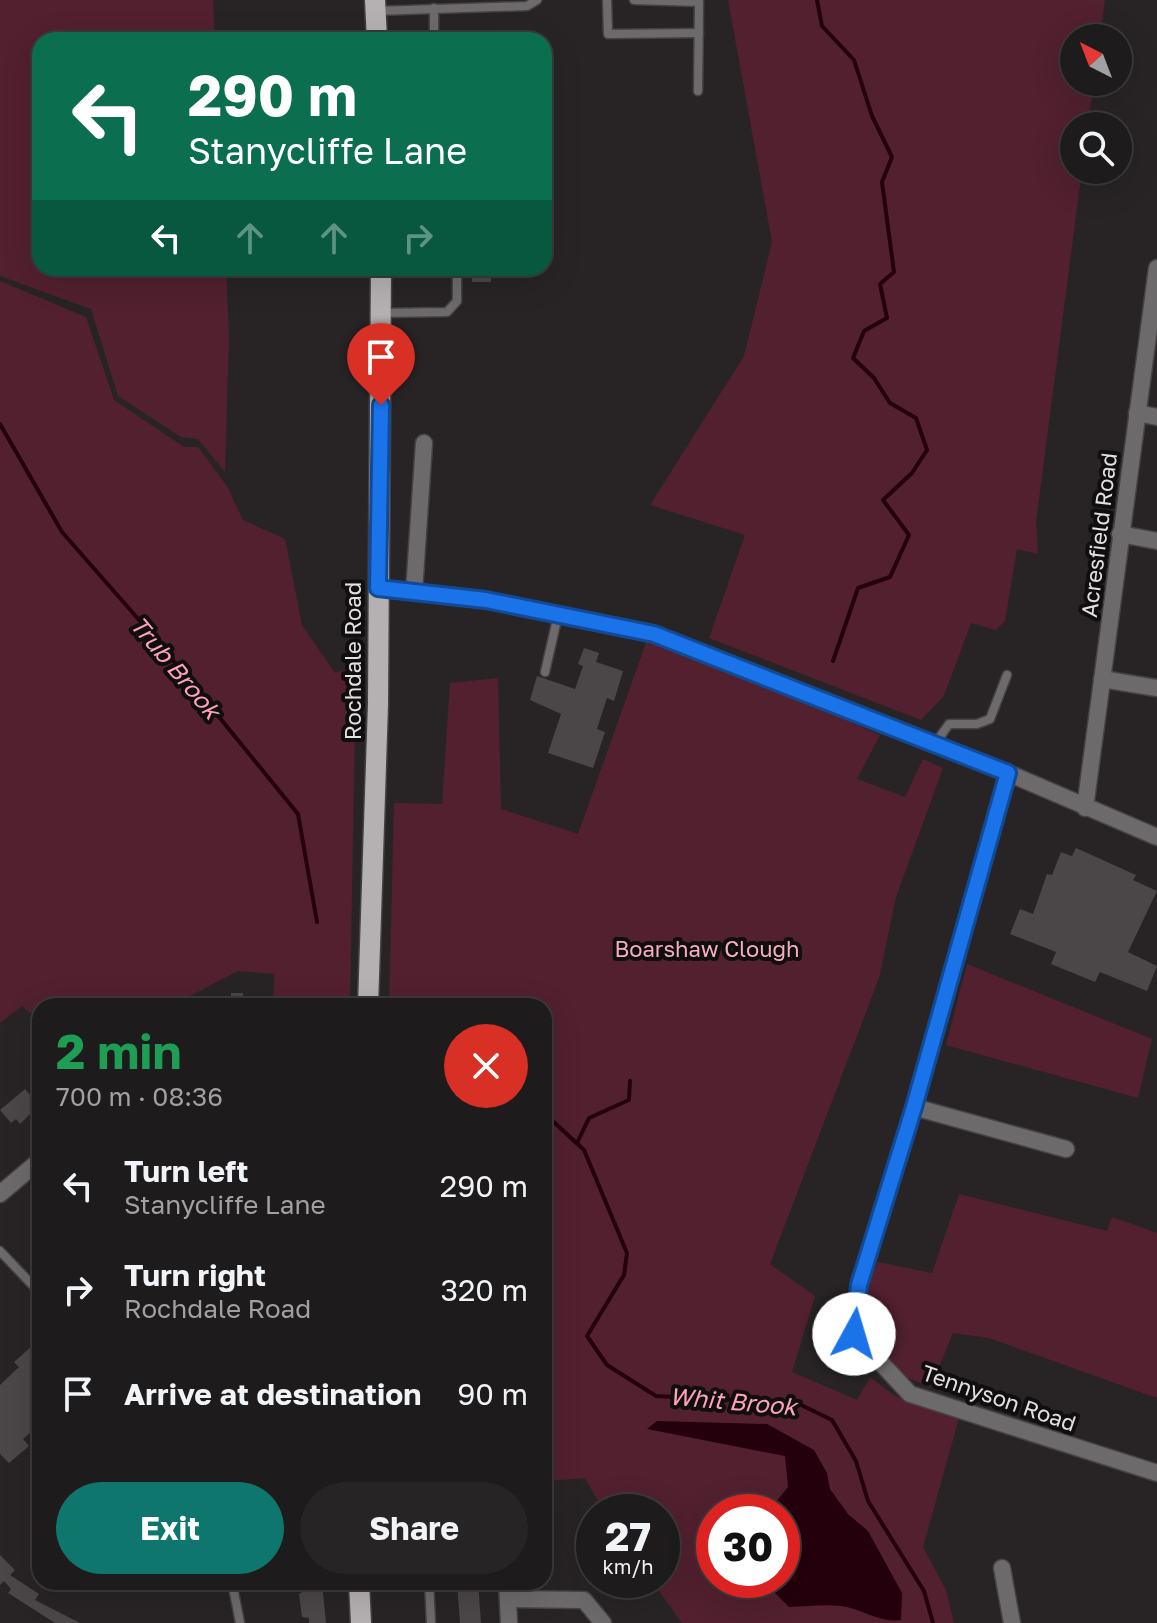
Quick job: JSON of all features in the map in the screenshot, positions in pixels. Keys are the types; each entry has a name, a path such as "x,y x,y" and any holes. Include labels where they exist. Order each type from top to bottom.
{"main road":[{"path":"375,5 377,32"},
{"name":"Rochdale Road","path":"368,998 378,704 381,276"},
{"path":"359,1590 361,1623"}],"street":[{"name":"Acresfield Road","path":"1085,808 1157,268"},
{"path":"1137,413 1157,417"},
{"path":"414,592 424,443"},
{"path":"1120,534 1157,541"},
{"path":"378,588 486,600 654,634 1008,773 1157,837"},
{"path":"1102,679 1157,688"},
{"name":"Tennyson Road","path":"1008,773 914,1107 859,1285 854,1334 910,1394 1157,1473"},
{"path":"914,1107 1066,1149"},
{"path":"0,1194 32,1173"},
{"path":"1002,1568 1012,1623"},
{"path":"509,1623 507,1590 584,1600 603,1623"}],"lane":[{"path":"375,5 434,8 527,6 537,0"},
{"path":"607,0 608,34 699,33"},
{"path":"634,0 699,2 698,91"},
{"path":"434,8 434,32"},
{"path":"380,313 447,312 457,301 457,276"},
{"path":"545,672 558,614"},
{"path":"935,744 949,724 977,724 990,719 1007,675"},
{"path":"0,1251 32,1285"},
{"path":"234,1590 240,1623"},
{"path":"429,1590 431,1623"}],"green space":[{"path":"0,0 213,0 215,32 32,32 32,276 226,276 229,335 225,472 198,439 181,437 118,396 91,309 0,276"},
{"path":"728,0 1105,0 1102,24 1060,24 1060,96 1092,96 1090,112 1060,112 1060,184 1080,184 1036,522 1038,554 1017,549 1005,621 996,630 971,623 944,696 921,720 709,638 745,535 650,505 744,356 772,242"},
{"path":"0,281 86,317 114,400 184,447 198,447 227,486 243,520 285,539 302,625 335,673 356,666 350,998 273,998 274,974 238,971 188,997 32,998 32,1014 22,1006 0,1023"},
{"name":"Boarshaw Clough","path":"647,640 775,689 880,735 857,779 905,797 923,759 943,768 896,897 879,978 770,1264 815,1296 792,1372 857,1400 870,1377 895,1396 959,1418 923,1547 946,1590 954,1623 682,1623 664,1598 680,1598 680,1494 594,1494 585,1478 552,1481 552,998 389,998 394,803 442,804 450,683 498,678 501,809 578,834"},
{"path":"967,964 1152,1039 1138,1098 946,1045"},
{"path":"959,1194 1107,1231 1112,1217 1157,1233 1157,1398 989,1338 953,1333 931,1387 900,1375 867,1338 867,1283 878,1262 932,1273"}],"shaded area":[{"path":"657,1421 767,1424 814,1450 827,1473 830,1489 848,1514 868,1531 902,1593 901,1620 885,1620 842,1606 789,1607 780,1598 800,1598 800,1494 782,1494 788,1487 785,1456 647,1429"}],"building":[{"path":"472,276 491,276 491,282 472,282"},
{"path":"584,648 599,653 596,662 623,671 614,701 607,698 597,729 605,732 593,768 548,753 561,714 530,700 537,676 575,689 583,666 578,664"},
{"path":"1076,848 1136,875 1133,880 1157,891 1128,952 1157,966 1147,991 1100,972 1095,982 1051,964 1056,952 1010,934 1020,909 1033,914 1047,874 1052,875 1061,852 1072,856"},
{"path":"231,993 243,993 243,998 231,998"},
{"path":"25,1089 32,1097 32,1112 20,1124 16,1119 11,1123 0,1110"},
{"path":"32,1346 32,1431 23,1439 29,1446 9,1463 0,1454 0,1385 19,1367 14,1362"},
{"path":"0,1555 15,1570 10,1575 39,1594 35,1600 80,1623 55,1623 8,1593 11,1589 4,1581 0,1585"},
{"path":"323,1590 326,1623 309,1623 309,1618 302,1617 299,1594"},
{"path":"457,1590 479,1590 481,1623 460,1623"}],"waterway":[{"name":"Whit Brook","path":"817,0 822,26 854,60 872,116 892,157 882,182 894,272 880,284 887,318 864,331 853,358 874,378 890,403 916,418 927,450 912,473 883,500 909,535 890,577 858,588 833,661"},
{"name":"Trub Brook","path":"0,424 62,532 154,637 298,814 317,922"},
{"name":"Whit Brook","path":"577,1143 589,1118 629,1100 630,1081"},
{"name":"Whit Brook","path":"552,1120 584,1150 627,1253 624,1275 587,1336 607,1365 656,1396 797,1403 832,1420 856,1461 868,1501 924,1591 933,1623"}],"route":[{"path":"381,405 378,588 486,600 654,634 1008,773 914,1107 859,1285 854,1334"}]}
